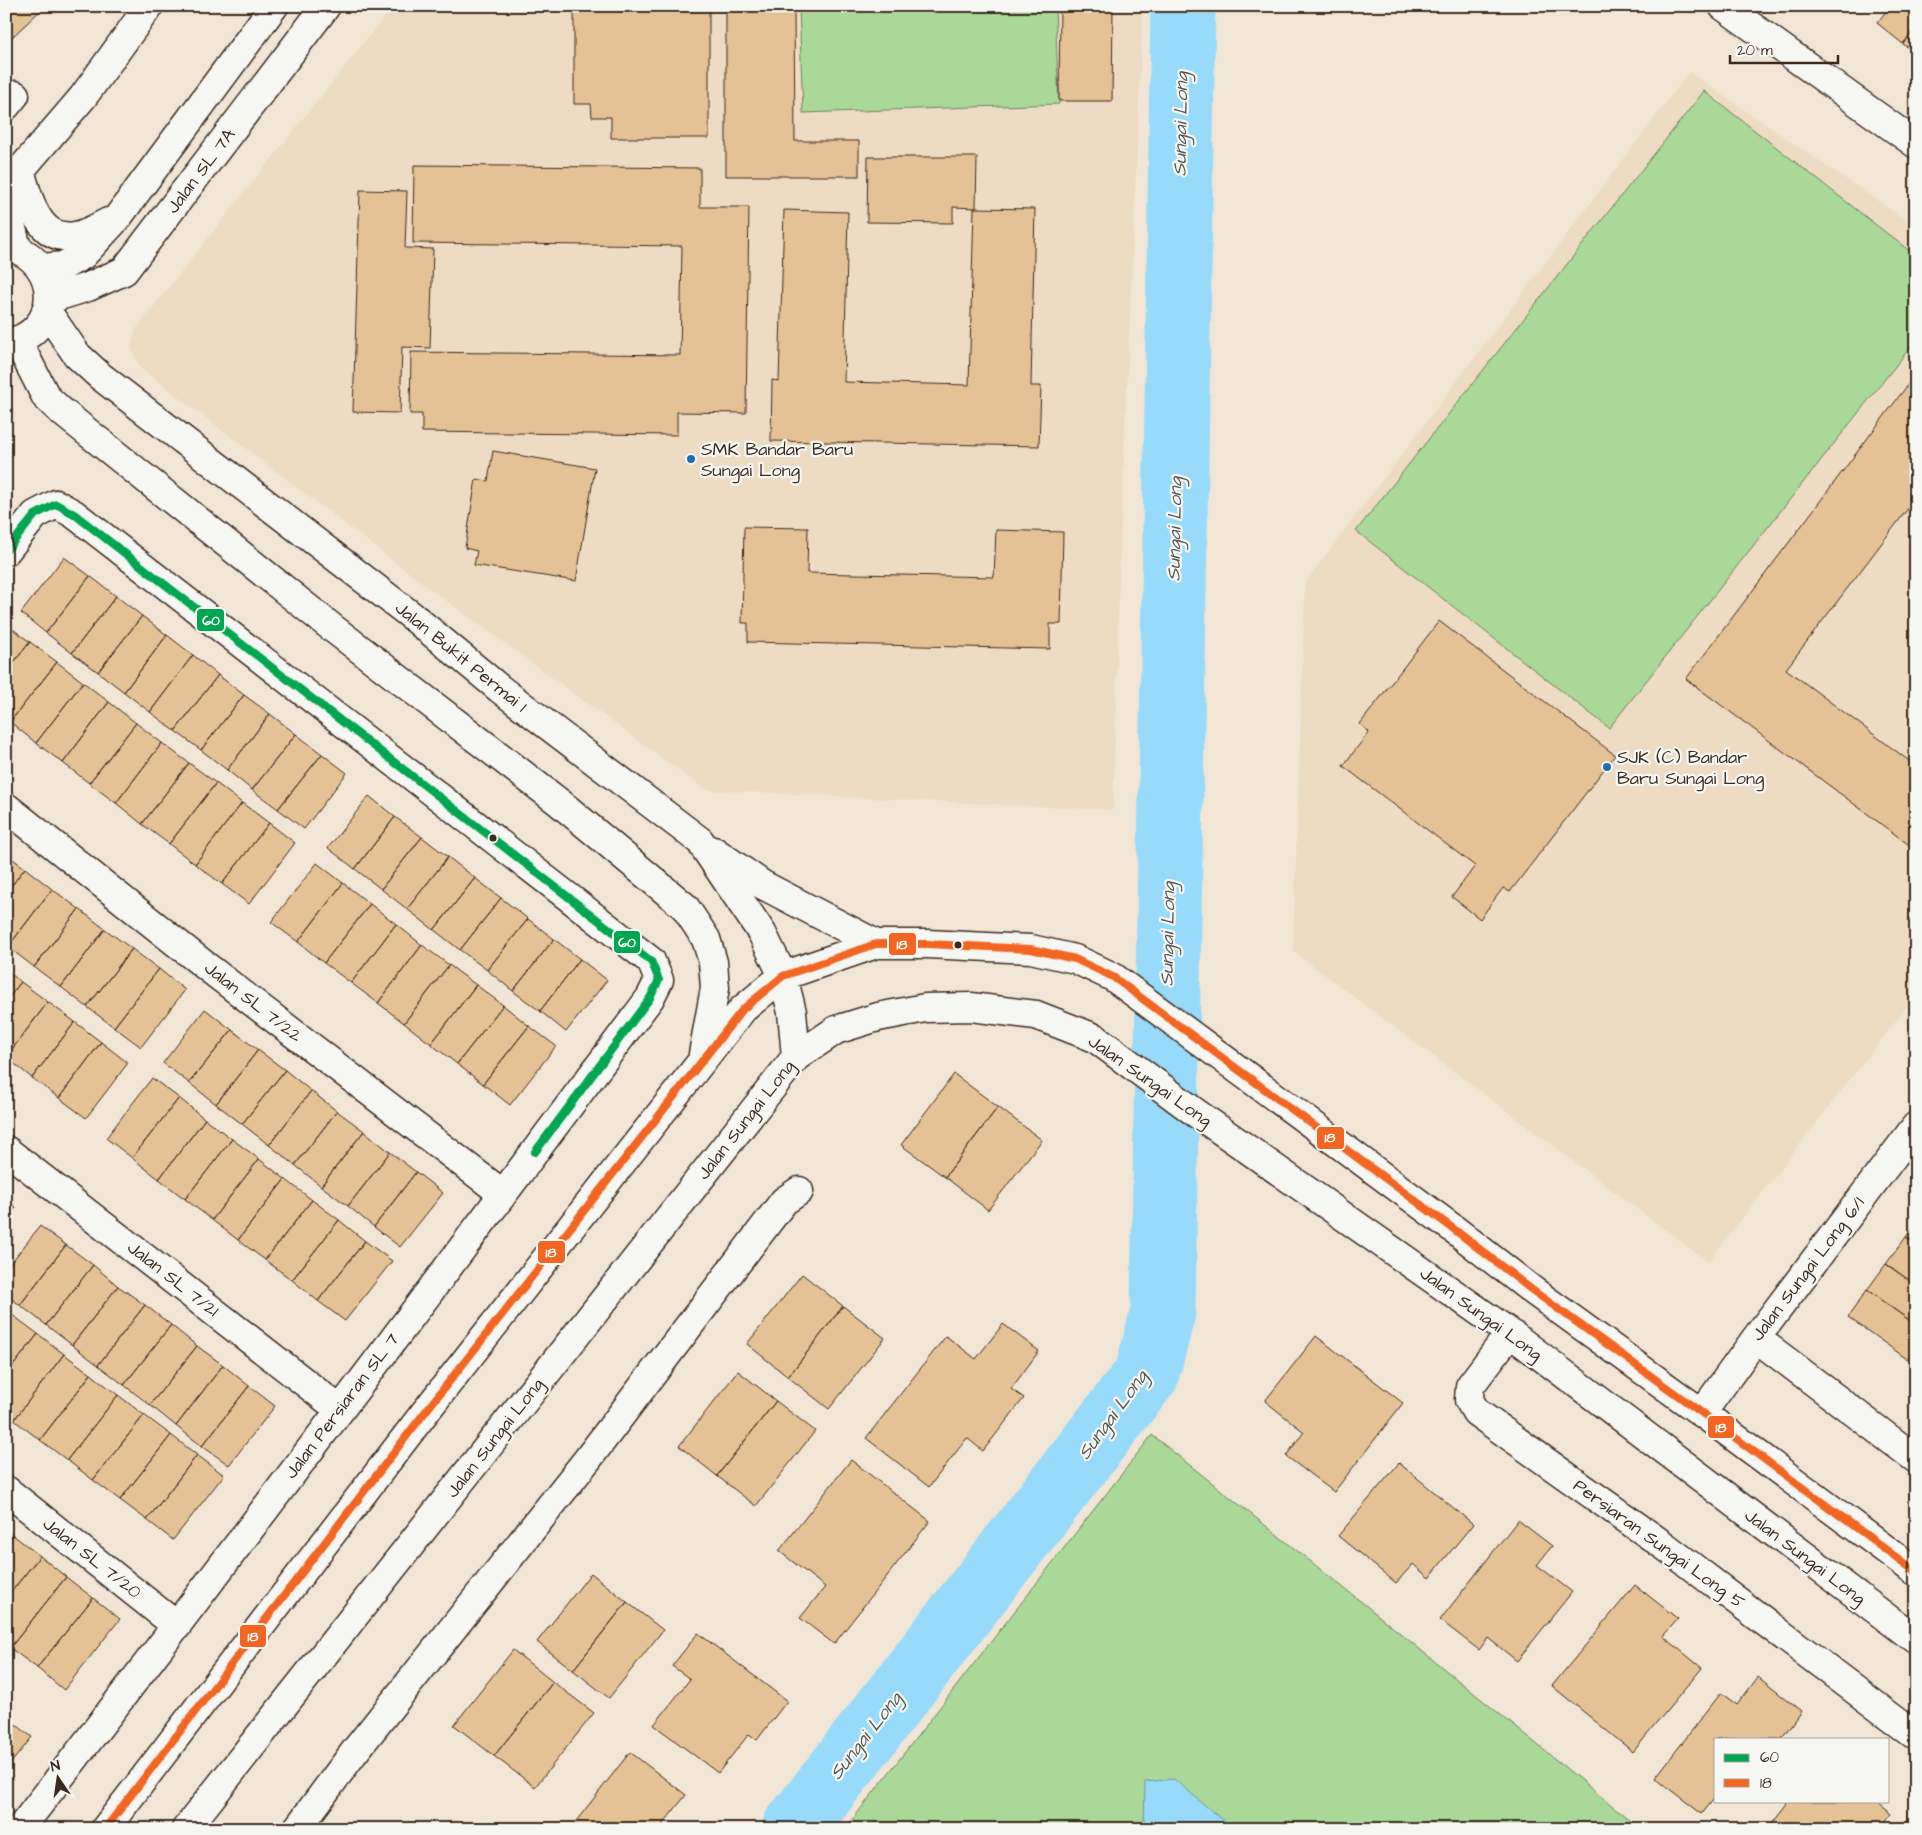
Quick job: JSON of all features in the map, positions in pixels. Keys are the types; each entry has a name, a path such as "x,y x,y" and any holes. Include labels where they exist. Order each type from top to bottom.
{"street":[{"path":"42,268 63,266 84,255 118,217 274,6"},
{"name":"Jalan SL 7A","path":"48,304 124,271 326,6"},
{"path":"1723,6 1916,144"},
{"path":"118,217 76,236 64,236 52,231 38,220 30,203 13,179 83,97 143,9"},
{"path":"6,205 12,247 31,256 42,268 48,283 48,304 40,323 30,333 11,341 46,397 60,411 343,636 554,798 685,906 706,939 713,962 715,988 703,1058"},
{"name":"Jalan Bukit Permai 1","path":"48,304 77,355 100,376 412,616 500,689 700,841 762,933 783,976 792,1012 796,1057"},
{"name":"Jalan Persiaran SL 7","path":"6,551 35,515 56,504 74,514 651,961 659,980 650,998 503,1194 177,1626 20,1829"},
{"name":"Jalan SL 7/22","path":"6,807 207,967 503,1194"},
{"path":"700,841 763,885 876,944"},
{"path":"106,1829 422,1416 743,1008 783,976 876,944 1031,949 1075,959 1113,977 1455,1230 1532,1290 1916,1572"},
{"name":"Jalan Sungai Long","path":"186,1829 796,1057 836,1030 878,1017 925,1008 971,1007 1036,1015 1095,1038 1196,1113 1510,1333 1916,1640"},
{"name":"Jalan Sungai Long 6/1","path":"1702,1413 1756,1338 1916,1126"},
{"name":"Jalan SL 7/21","path":"6,1150 339,1409"},
{"path":"297,1829 360,1745 587,1460 784,1201 799,1191"},
{"name":"Persiaran Sungai Long 5","path":"1510,1333 1470,1386 1469,1400 1476,1412 1666,1547 1916,1736"},
{"path":"1756,1338 1916,1459"},
{"name":"Jalan SL 7/20","path":"6,1490 177,1626"}],"shaded area":[{"name":"SMK Bandar Baru Sungai Long","path":"393,6 1143,6 1120,549 1113,810 706,790 433,591 140,368 131,348 135,330"},
{"name":"SJK (C) Bandar Baru Sungai Long","path":"1689,72 1916,227 1916,995 1708,1262 1293,951 1305,583"}],"green space":[{"path":"799,6 1055,6 1059,104 803,113"},
{"path":"1704,91 1916,256 1916,340 1609,728 1356,531"},
{"path":"1152,1435 1379,1616 1641,1829 845,1829"}],"water":[{"path":"1174,1779 1227,1824 1230,1829 1144,1829 1145,1782"}],"building":[{"path":"7,6 45,6 8,41"},
{"path":"600,6 709,6 709,138 611,138 611,117 592,117 591,104 574,104 574,11 599,11"},
{"path":"1060,6 1113,6 1112,101 1059,101"},
{"path":"1890,6 1916,6 1916,27 1903,44 1877,23"},
{"path":"726,10 794,10 795,141 859,141 859,176 726,176"},
{"path":"1916,27 1916,53 1903,44"},
{"path":"868,157 977,157 976,208 953,207 953,223 867,222"},
{"path":"414,165 700,168 700,207 749,207 746,413 677,412 677,435 422,432 422,414 410,414 411,352 680,355 682,246 413,243"},
{"path":"360,190 407,191 405,248 433,249 430,348 402,347 400,413 353,412"},
{"path":"974,208 1035,209 1031,386 1041,386 1039,446 771,441 772,380 779,381 784,210 848,212 844,382 969,385"},
{"path":"1916,374 1916,498 1786,669 1916,766 1916,850 1686,679"},
{"path":"493,451 595,468 576,581 474,565 477,551 465,548 476,479 488,481"},
{"path":"744,527 808,528 807,573 994,577 996,530 1063,532 1061,624 1050,624 1050,649 748,642 748,623 742,623"},
{"path":"64,557 90,576 46,633 21,613"},
{"path":"90,576 116,596 72,653 46,633"},
{"path":"116,596 142,616 98,672 72,653"},
{"path":"142,616 167,635 124,692 98,672"},
{"path":"1439,621 1615,755 1510,892 1503,888 1480,919 1452,897 1475,866 1343,766 1369,732 1360,724"},
{"path":"6,624 30,642 6,672"},
{"path":"167,635 193,655 150,712 124,692"},
{"path":"30,642 57,662 10,722 6,720 6,672"},
{"path":"193,655 218,675 175,731 150,712"},
{"path":"57,662 83,682 36,743 10,722"},
{"path":"218,675 244,695 201,750 175,731"},
{"path":"83,682 109,702 63,763 36,743"},
{"path":"244,695 270,714 227,770 201,750"},
{"path":"109,702 136,723 89,783 63,763"},
{"path":"270,714 296,734 252,790 227,770"},
{"path":"136,723 162,743 116,803 89,783"},
{"path":"296,734 322,754 278,809 252,790"},
{"path":"162,743 189,763 142,824 116,803"},
{"path":"322,754 347,773 304,829 278,809"},
{"path":"189,763 216,783 169,844 142,824"},
{"path":"216,783 242,803 195,864 169,844"},
{"path":"369,796 395,817 355,869 328,848"},
{"path":"242,803 269,823 222,884 195,864"},
{"path":"395,817 422,837 381,889 355,869"},
{"path":"269,823 295,843 249,904 222,884"},
{"path":"422,837 448,857 407,909 381,889"},
{"path":"6,854 25,868 6,893"},
{"path":"448,857 475,878 434,930 407,909"},
{"path":"317,863 343,883 298,942 271,922"},
{"path":"25,868 52,889 8,947 6,893"},
{"path":"475,878 501,898 460,950 434,930"},
{"path":"343,883 370,904 324,963 298,942"},
{"path":"52,889 79,909 34,967 8,947"},
{"path":"501,898 528,919 487,970 460,950"},
{"path":"370,904 396,924 351,983 324,963"},
{"path":"79,909 105,929 61,987 34,967"},
{"path":"528,919 554,939 513,991 487,970"},
{"path":"396,924 422,945 378,1003 351,983"},
{"path":"105,929 132,949 87,1007 61,987"},
{"path":"554,939 580,959 540,1011 513,991"},
{"path":"422,945 449,965 404,1023 378,1003"},
{"path":"132,949 159,969 114,1027 87,1007"},
{"path":"580,959 607,980 566,1032 540,1011"},
{"path":"449,965 476,985 431,1044 404,1023"},
{"path":"159,969 185,990 141,1047 114,1027"},
{"path":"6,970 21,982 6,1001"},
{"path":"21,982 48,1002 6,1057 6,1001"},
{"path":"476,985 503,1005 457,1064 431,1044"},
{"path":"48,1002 75,1022 32,1078 6,1057"},
{"path":"503,1005 529,1026 483,1084 457,1064"},
{"path":"205,1009 232,1030 189,1083 163,1063"},
{"path":"75,1022 101,1042 59,1098 32,1078"},
{"path":"529,1026 556,1046 510,1105 483,1084"},
{"path":"232,1030 258,1050 216,1104 189,1083"},
{"path":"101,1042 128,1063 86,1118 59,1098"},
{"path":"258,1050 285,1070 242,1124 216,1104"},
{"path":"285,1070 311,1091 269,1145 242,1124"},
{"path":"954,1074 998,1107 945,1177 901,1145"},
{"path":"152,1078 179,1098 132,1158 106,1138"},
{"path":"311,1091 337,1111 295,1165 269,1145"},
{"path":"179,1098 205,1119 159,1179 132,1158"},
{"path":"998,1107 1042,1140 988,1210 945,1177"},
{"path":"337,1111 364,1131 321,1186 295,1165"},
{"path":"205,1119 232,1139 185,1199 159,1179"},
{"path":"364,1131 390,1152 348,1206 321,1186"},
{"path":"232,1139 259,1159 212,1220 185,1199"},
{"path":"390,1152 416,1172 374,1227 348,1206"},
{"path":"259,1159 285,1179 238,1240 212,1220"},
{"path":"416,1172 443,1193 400,1247 374,1227"},
{"path":"285,1179 312,1200 265,1260 238,1240"},
{"path":"6,1199 16,1207 6,1220"},
{"path":"312,1200 339,1220 292,1280 265,1260"},
{"path":"339,1220 365,1241 318,1301 292,1280"},
{"path":"1916,1224 1916,1244 1906,1237"},
{"path":"40,1226 66,1245 20,1305 6,1295 6,1269"},
{"path":"1906,1237 1916,1244 1916,1285 1886,1264"},
{"path":"365,1241 392,1261 345,1321 318,1301"},
{"path":"66,1245 93,1265 46,1325 20,1305"},
{"path":"1886,1264 1916,1285 1916,1325 1867,1290"},
{"path":"93,1265 118,1286 72,1345 46,1325"},
{"path":"802,1274 843,1306 788,1377 747,1344"},
{"path":"118,1286 145,1305 98,1365 72,1345"},
{"path":"1867,1290 1916,1325 1916,1347 1907,1359 1848,1317"},
{"path":"145,1305 171,1325 124,1385 98,1365"},
{"path":"843,1306 885,1338 829,1409 788,1377"},
{"path":"6,1310 11,1314 6,1321"},
{"path":"11,1314 38,1334 6,1375 6,1321"},
{"path":"1003,1324 1039,1351 1011,1389 1024,1398 983,1451 967,1438 929,1487 866,1438 946,1336 976,1359"},
{"path":"171,1325 197,1346 150,1405 124,1385"},
{"path":"38,1334 64,1354 14,1420 6,1414 6,1375"},
{"path":"1316,1336 1403,1403 1334,1492 1286,1456 1304,1432 1265,1401"},
{"path":"197,1346 223,1365 176,1426 150,1405"},
{"path":"64,1354 91,1374 40,1440 14,1420"},
{"path":"223,1365 249,1386 202,1446 176,1426"},
{"path":"738,1371 776,1401 717,1476 679,1446"},
{"path":"91,1374 118,1395 67,1460 40,1440"},
{"path":"249,1386 275,1406 229,1465 202,1446"},
{"path":"118,1395 144,1415 93,1480 67,1460"},
{"path":"776,1401 815,1431 756,1506 717,1476"},
{"path":"144,1415 171,1435 120,1500 93,1480"},
{"path":"171,1435 197,1455 147,1520 120,1500"},
{"path":"197,1455 224,1475 173,1540 147,1520"},
{"path":"851,1460 930,1521 834,1644 800,1618 825,1587 779,1551"},
{"path":"1399,1463 1473,1524 1429,1578 1413,1564 1396,1583 1338,1536"},
{"path":"1518,1520 1552,1546 1537,1565 1572,1592 1517,1661 1488,1638 1479,1650 1440,1620"},
{"path":"6,1530 13,1535 6,1543"},
{"path":"13,1535 40,1556 6,1598 6,1543"},
{"path":"40,1556 66,1577 10,1648 6,1644 6,1598"},
{"path":"591,1573 627,1602 573,1670 537,1642"},
{"path":"66,1577 93,1598 37,1668 10,1648"},
{"path":"1635,1585 1678,1619 1663,1636 1702,1668 1633,1752 1552,1686"},
{"path":"93,1598 120,1619 64,1690 37,1668"},
{"path":"627,1602 663,1630 609,1698 573,1670"},
{"path":"698,1633 787,1701 757,1740 749,1734 718,1773 654,1725 690,1679 672,1666"},
{"path":"513,1650 553,1682 494,1756 454,1725"},
{"path":"1758,1677 1801,1711 1782,1738 1714,1738 1714,1799 1702,1814 1655,1778 1721,1693 1737,1705"},
{"path":"553,1682 594,1713 535,1787 494,1756"},
{"path":"6,1717 32,1737 6,1769"},
{"path":"630,1752 686,1795 659,1829 570,1829"},
{"path":"1788,1802 1875,1802 1892,1815 1881,1829 1767,1829"}],"waterway":[{"name":"Sungai Long","path":"794,1829 1147,1374 1163,1312 1183,6"}],"transit line":[{"name":"60","path":"6,551 35,515 56,504 74,514 651,961 659,980 650,998 535,1152"},
{"name":"18","path":"105,1829 422,1416 743,1009 783,976 876,944 927,944 1031,949 1075,959 1113,977 1455,1230 1532,1290 1916,1572"}],"place":[{"name":"SMK Bandar Baru Sungai Long","path":"691,459"},
{"name":"SJK (C) Bandar Baru Sungai Long","path":"1607,767"}]}
